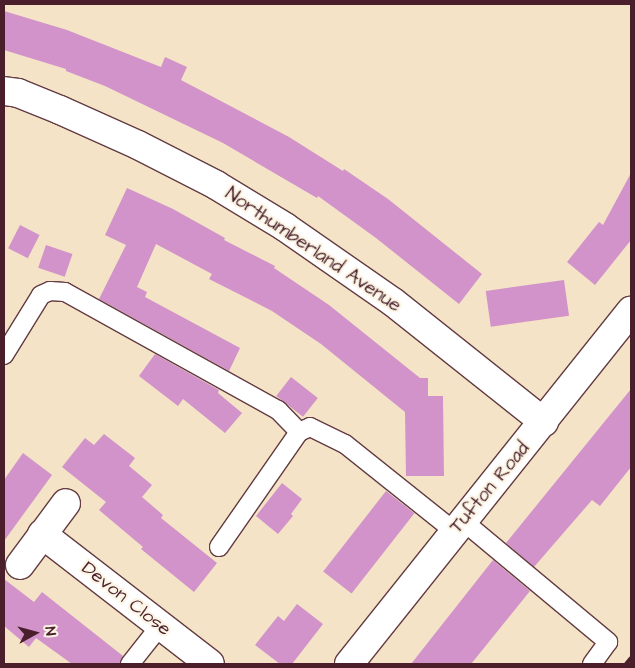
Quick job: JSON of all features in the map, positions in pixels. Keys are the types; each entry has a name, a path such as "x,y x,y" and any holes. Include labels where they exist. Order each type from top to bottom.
{"street":[{"name":"Northumberland Avenue","path":"4,91 18,93 138,145 216,185 285,227 392,302 544,422"},
{"name":"Tufton Road","path":"349,664 631,311"},
{"path":"20,566 66,503"},
{"name":"Devon Close","path":"42,534 210,664"}],"lane":[{"path":"4,355 41,295 50,291 65,292 278,410 299,432"},
{"path":"219,547 299,432 310,427 321,430 345,444 459,526 608,642 592,664"},
{"path":"130,664 160,626"}],"building":[{"path":"4,11 67,30 161,67 165,57 187,67 181,80 289,137 343,171 344,169 388,199 482,274 459,304 376,238 318,196 317,198 223,143 105,86 66,71 66,69 4,50"},
{"path":"631,173 631,240 595,285 567,262 599,222 603,225"},
{"path":"127,188 173,209 225,238 224,240 275,266 274,268 329,305 420,378 428,378 428,396 443,396 444,476 406,476 405,412 321,344 272,311 209,279 212,274 156,244 137,287 147,292 145,297 240,348 229,371 99,299 126,245 105,235"},
{"path":"20,225 40,235 28,258 8,248"},
{"path":"46,245 72,254 65,277 38,268"},
{"path":"564,280 569,316 491,327 486,291"},
{"path":"155,354 219,390 218,393 242,413 225,433 183,399 178,406 139,376"},
{"path":"291,377 318,398 303,417 276,396"},
{"path":"631,389 631,467 600,506 592,500 534,567 506,543"},
{"path":"104,434 135,458 129,466 152,485 142,497 163,515 161,518 217,563 194,592 141,549 143,547 99,510 106,502 62,467 85,438 94,445"},
{"path":"23,453 52,475 4,541 4,480"},
{"path":"282,483 302,499 291,514 293,516 278,534 256,516"},
{"path":"386,491 414,513 352,594 323,571"},
{"path":"493,560 530,591 471,664 411,664"},
{"path":"4,579 34,602 42,592 123,656 120,664 72,664 36,638 29,647 4,626"},
{"path":"297,604 323,624 292,664 280,664 255,645 278,616 284,621"}],"railway":[{"path":"626,664 631,658"}]}
